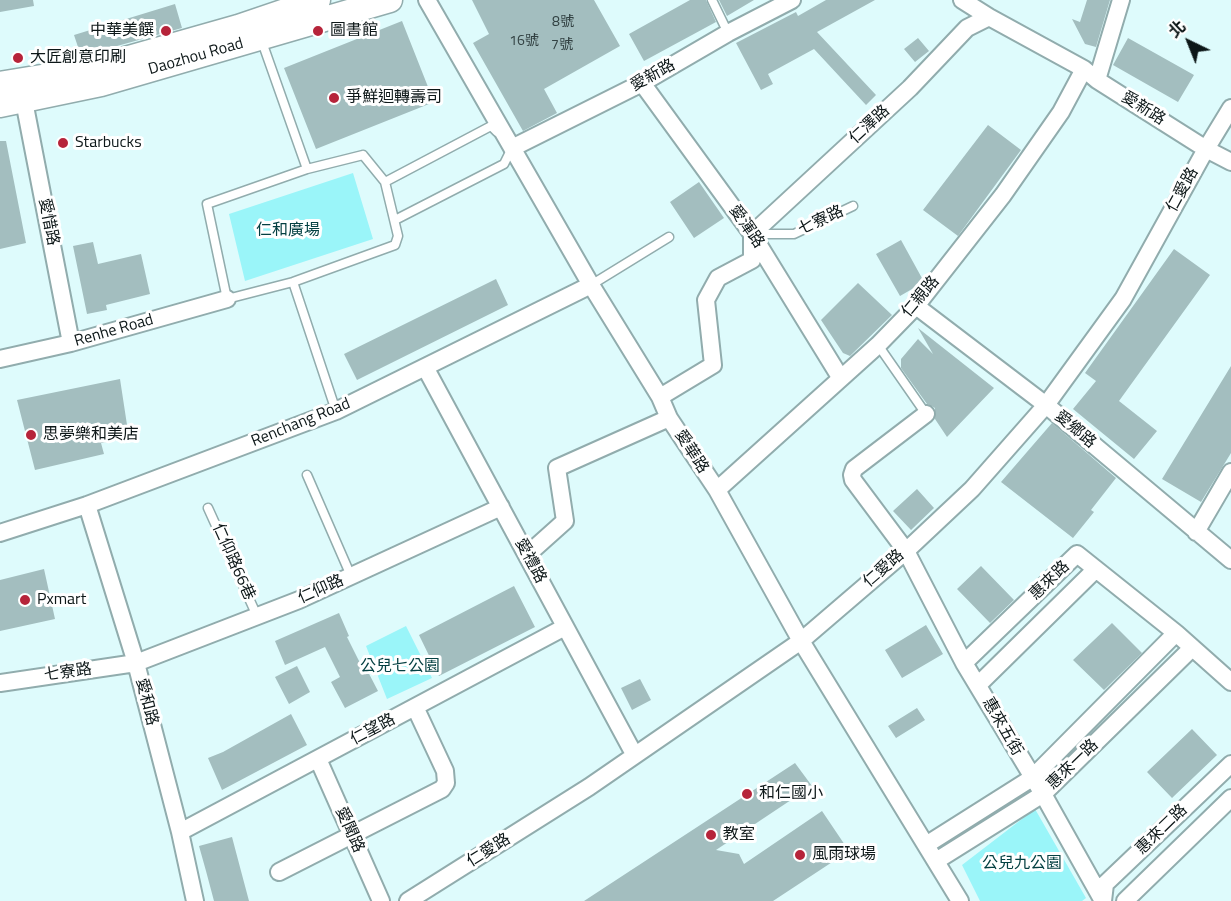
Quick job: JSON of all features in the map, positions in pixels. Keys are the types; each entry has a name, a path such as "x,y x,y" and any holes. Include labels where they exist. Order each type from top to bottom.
{"main road":[{"name":"Daozhou Road","path":"0,84 90,69 238,27 318,0"},
{"name":"Daozhou Road","path":"0,105 101,84 390,0"}],"street":[{"name":"愛華路","path":"427,0 591,285 660,397 669,418 717,490 801,641 960,901"},
{"name":"愛新路","path":"512,148 642,82 792,0"},
{"name":"愛新路","path":"962,0 1084,69 1097,80 1206,149 1231,162"},
{"path":"1097,80 1121,0"},
{"name":"仁澤路","path":"752,234 910,88 967,28 989,17"},
{"name":"仁親路","path":"717,490 878,345 916,306 1003,195 1061,112 1084,69"},
{"name":"愛渾路","path":"642,82 752,234 840,377"},
{"name":"愛惜路","path":"24,101 71,343"},
{"name":"仁愛路","path":"408,901 589,787 801,641 906,551 972,489 1046,405 1123,298 1231,108"},
{"path":"660,397 713,365 706,300 718,278 752,260 752,234"},
{"name":"Renchang Road","path":"0,533 87,505 336,411 591,285"},
{"name":"Renhe Road","path":"0,359 71,343 227,299"},
{"name":"愛鄉路","path":"916,306 1046,405 1231,560"},
{"name":"愛禮路","path":"425,367 634,754"},
{"name":"惠來五街","path":"926,414 854,469 853,480 906,551 964,663 1043,794 1103,901"},
{"path":"526,555 565,521 557,468 669,418"},
{"path":"1196,532 1231,472"},
{"name":"愛和路","path":"87,505 136,663 180,832 195,901"},
{"name":"仁仰路","path":"136,663 299,600 501,507"},
{"name":"惠來路","path":"964,663 1077,554 1095,570 978,685"},
{"path":"1095,570 1176,633 1231,682"},
{"name":"仁望路","path":"180,832 565,627"},
{"name":"惠來一路","path":"926,844 1032,778 1176,633"},
{"name":"惠來一路","path":"936,861 1043,794 1192,648"},
{"name":"七寮路","path":"0,683 136,663"},
{"path":"279,872 442,789 446,783 445,771 415,707"},
{"name":"愛聞路","path":"318,759 381,901"},
{"name":"惠來二路","path":"1103,901 1105,885 1231,764"},
{"name":"惠來二路","path":"1125,901 1231,798"}],"lane":[{"path":"712,0 728,33"},
{"path":"261,39 308,169"},
{"path":"385,182 491,126 512,148 504,164 395,220"},
{"path":"363,155 385,182 398,236 395,245 293,282 227,299 207,204 308,169 363,155"},
{"name":"七寮路","path":"752,234 794,234 853,206"},
{"path":"591,285 669,237"},
{"path":"293,282 336,411"},
{"path":"878,345 926,414"},
{"path":"307,476 351,576"},
{"name":"仁仰路66巷","path":"208,508 257,616"}],"green space":[{"name":"仁和廣場","path":"353,173 373,239 245,281 229,214"},
{"name":"公兒七公園","path":"406,626 432,678 387,699 366,646"},
{"name":"公兒九公園","path":"1035,809 1086,898 1082,901 980,901 962,865"}],"building":[{"path":"0,0 33,0 34,6 0,12"},
{"path":"472,0 594,0 620,46 544,89 557,113 523,131 473,43 489,34"},
{"path":"690,0 706,0 716,22 644,61 629,34"},
{"path":"719,0 754,0 727,16"},
{"path":"826,0 875,0 817,32 876,95 866,105 814,49 768,74 773,84 761,90 736,43 796,12 798,16"},
{"path":"1087,0 1110,0 1096,47 1085,44 1072,19 1080,22"},
{"path":"175,4 182,28 81,56 74,35"},
{"path":"402,21 434,102 316,149 284,68"},
{"path":"918,38 929,51 915,62 904,49"},
{"path":"1128,38 1194,75 1178,102 1113,65"},
{"path":"988,125 1021,150 958,236 923,210"},
{"path":"0,141 6,141 26,243 0,249"},
{"path":"699,182 724,218 694,238 670,202"},
{"path":"901,240 923,280 919,285 900,296 876,254"},
{"path":"93,242 98,264 141,254 150,294 106,305 107,310 87,314 73,246"},
{"path":"1174,249 1210,275 1119,401 1157,431 1134,459 1073,409 1096,381 1085,373"},
{"path":"496,279 508,305 357,380 344,354"},
{"path":"858,283 892,315 850,356 843,353 821,320"},
{"path":"918,328 994,388 947,437 935,419 935,408 927,404 901,368 901,359 918,339 933,354"},
{"path":"1231,366 1231,453 1201,502 1162,479"},
{"path":"120,379 129,438 101,443 104,454 35,470 17,400"},
{"path":"1052,423 1116,478 1091,510 1094,512 1073,538 1001,482"},
{"path":"917,489 934,508 911,530 893,511"},
{"path":"981,566 1014,600 990,623 957,589"},
{"name":"Pxmart","path":"44,569 55,619 0,631 0,580"},
{"path":"514,586 535,627 439,676 419,635"},
{"path":"339,613 358,659 364,670 366,668 378,691 345,708 331,682 340,677 325,647 285,665 275,641"},
{"path":"1112,623 1142,653 1104,690 1073,660"},
{"path":"926,625 943,654 902,678 885,650"},
{"path":"297,666 310,692 289,704 275,677"},
{"path":"640,679 651,700 632,710 621,688"},
{"path":"917,708 925,720 896,738 888,726"},
{"path":"291,714 307,745 222,790 208,758"},
{"path":"1192,729 1217,755 1172,798 1147,772"},
{"name":"教室","path":"795,763 812,786 716,850 739,854 744,864 822,811 849,851 773,901 584,901"},
{"path":"232,837 249,901 214,901 199,846"}],"place":[{"name":"中華美饌","path":"166,31"},
{"name":"圖書館","path":"318,31"},
{"name":"大匠創意印刷","path":"18,58"},
{"name":"爭鮮迴轉壽司","path":"334,98"},
{"name":"Starbucks","path":"63,143"},
{"name":"思夢樂和美店","path":"31,435"},
{"name":"Pxmart","path":"25,600"},
{"name":"和仁國小","path":"747,794"},
{"name":"教室","path":"711,835"},
{"name":"風雨球場","path":"800,855"}]}
